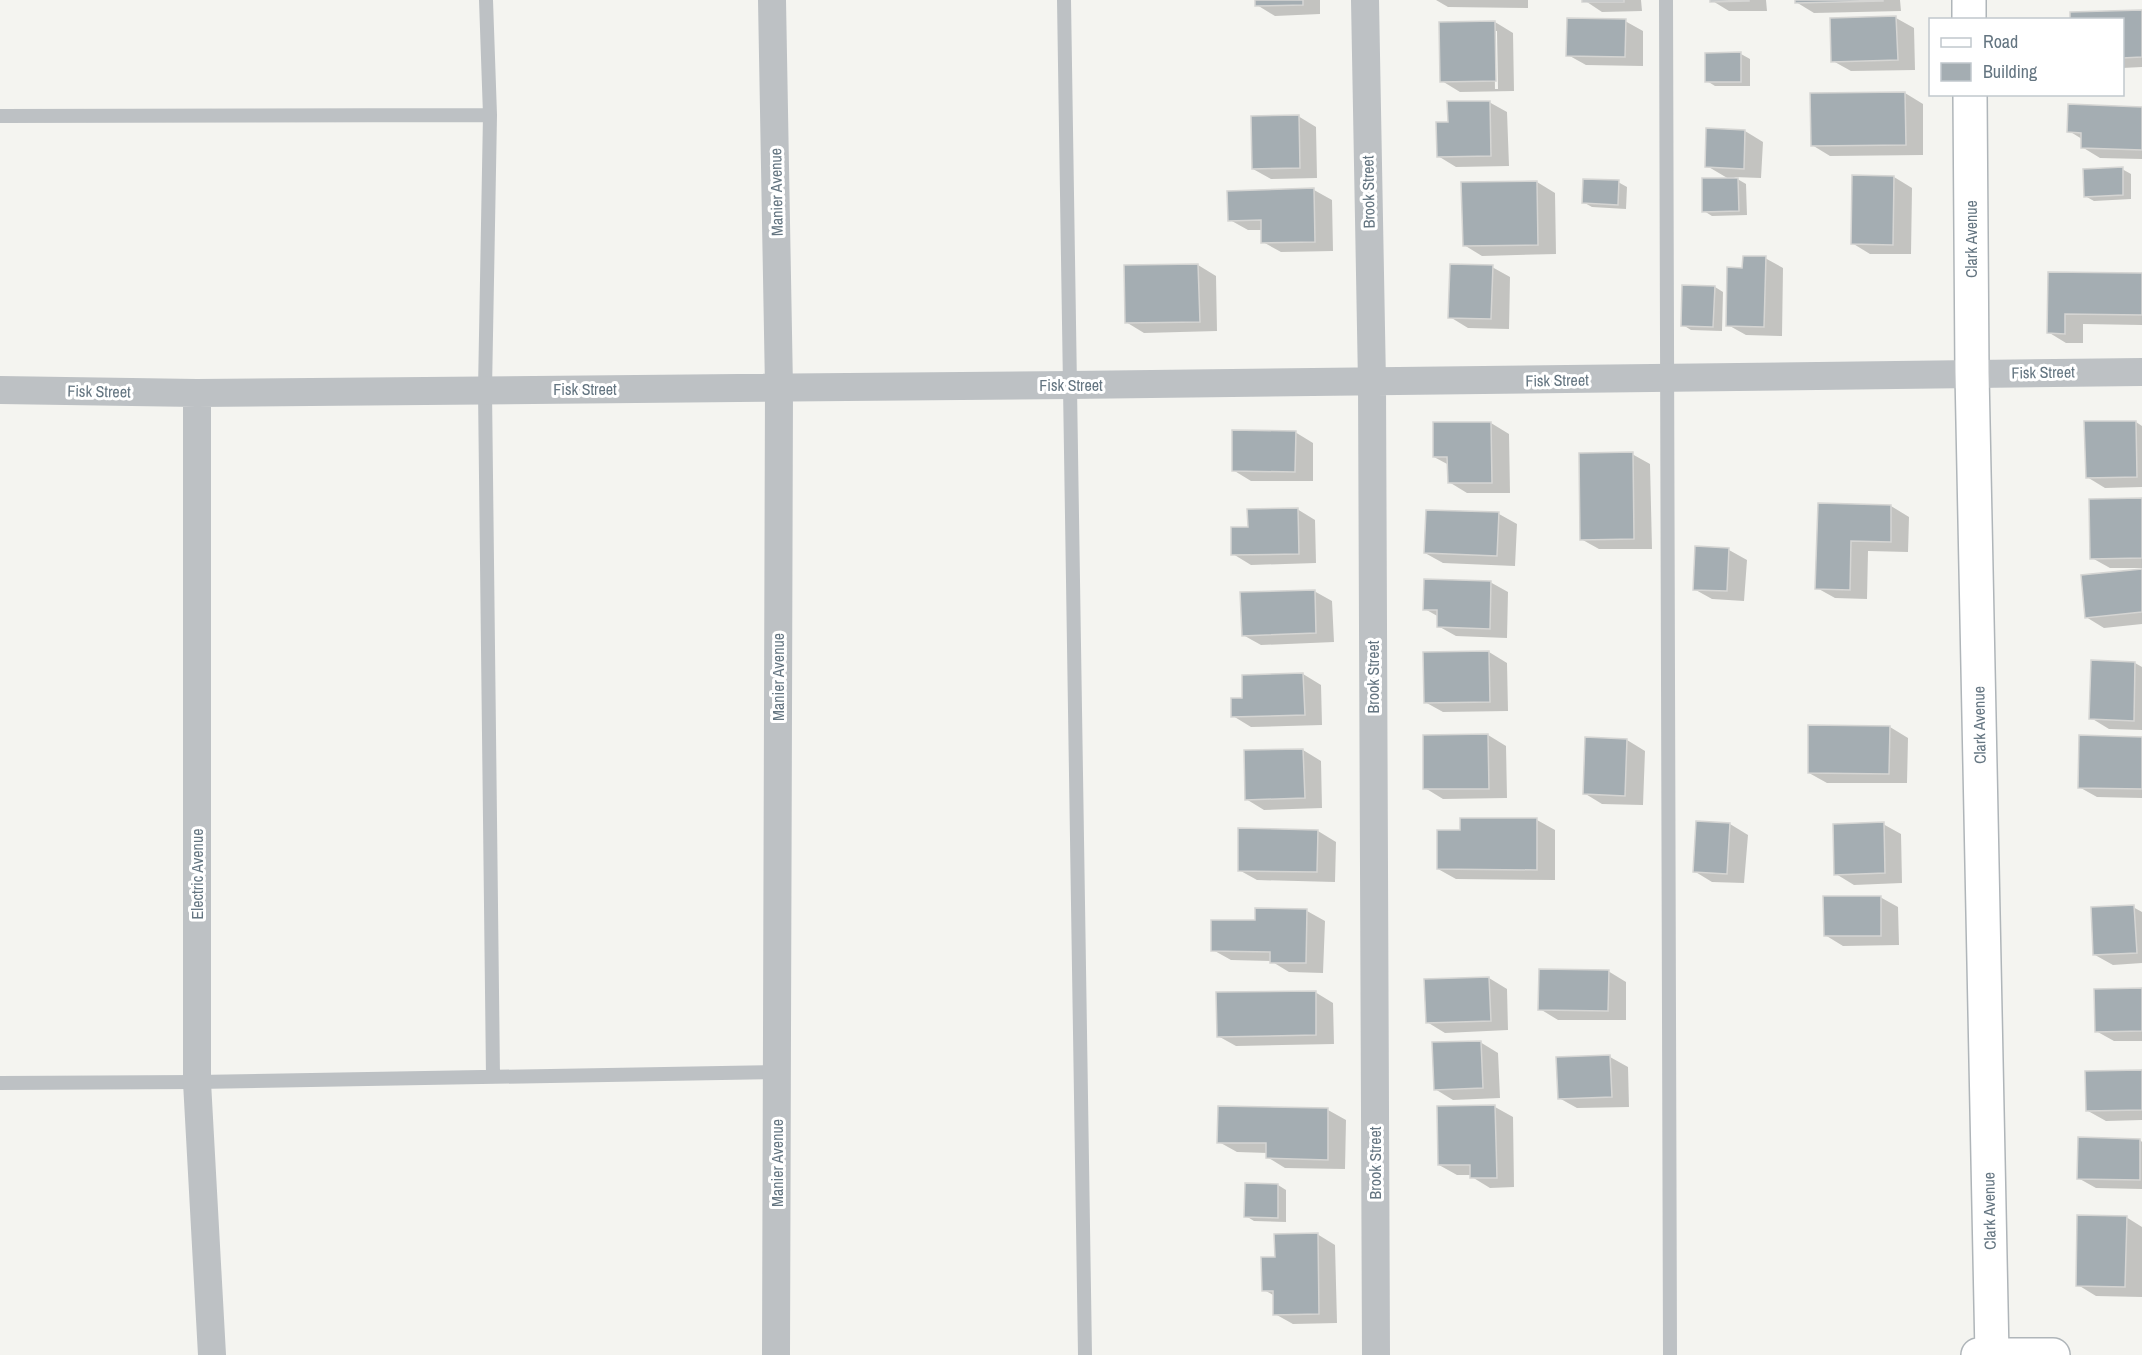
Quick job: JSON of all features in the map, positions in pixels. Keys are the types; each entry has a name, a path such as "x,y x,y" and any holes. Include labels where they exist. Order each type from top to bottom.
{"street":[{"name":"Manier Avenue","path":"772,0 779,388 776,1355"},
{"name":"Brook Street","path":"1365,0 1372,383 1376,1355"},
{"path":"1969,0 1969,18"},
{"name":"Clark Avenue","path":"1970,96 1972,373 1992,1355"},
{"name":"Fisk Street","path":"0,390 197,393 1372,383 2142,372"},
{"name":"Electric Avenue","path":"197,393 197,1082 212,1355"},
{"path":"1978,1355 2053,1355"}],"lane":[{"path":"486,0 490,115 486,390 493,1077"},
{"path":"1064,0 1085,1355"},
{"path":"1666,0 1670,1355"},
{"path":"0,116 490,115"},
{"path":"0,1083 777,1072"}],"building":[{"path":"1255,0 1303,0 1303,5 1255,6"},
{"path":"1582,0 1624,0 1624,2 1582,2"},
{"path":"1710,0 1749,0 1749,1 1710,2"},
{"path":"1795,0 1883,0 1883,1 1795,3"},
{"path":"2142,10 2142,57 2124,58 2124,18 2070,18 2070,12"},
{"path":"1896,16 1898,60 1831,62 1830,18"},
{"path":"1567,18 1626,19 1625,57 1566,56"},
{"path":"1495,21 1496,81 1440,82 1439,22"},
{"path":"1741,52 1741,82 1705,82 1705,53"},
{"path":"1905,92 1906,145 1811,146 1810,93"},
{"path":"1447,101 1490,101 1491,156 1437,157 1436,122 1448,122"},
{"path":"2068,104 2142,107 2142,150 2081,148 2081,133 2067,132"},
{"path":"1299,115 1300,168 1252,169 1251,116"},
{"path":"1706,128 1745,130 1744,169 1705,167"},
{"path":"2123,167 2123,195 2084,197 2083,169"},
{"path":"1852,175 1894,176 1893,245 1851,244"},
{"path":"1702,178 1738,178 1739,211 1702,212"},
{"path":"1583,179 1619,180 1618,205 1582,203"},
{"path":"1537,181 1538,245 1463,246 1461,182"},
{"path":"1314,188 1315,242 1261,243 1261,220 1228,221 1227,191"},
{"path":"1743,256 1766,256 1764,327 1726,326 1727,267 1742,268"},
{"path":"1198,264 1200,322 1125,323 1124,265"},
{"path":"1450,264 1493,265 1491,319 1448,318"},
{"path":"2048,272 2142,273 2142,315 2065,314 2065,334 2047,333"},
{"path":"1682,285 1715,286 1713,327 1681,326"},
{"path":"2084,421 2136,421 2137,477 2086,478"},
{"path":"1433,422 1491,422 1492,483 1448,483 1447,457 1433,457"},
{"path":"1232,430 1296,431 1295,472 1232,471"},
{"path":"1633,452 1634,539 1580,540 1579,453"},
{"path":"2142,498 2142,558 2090,559 2089,499"},
{"path":"1818,503 1891,505 1891,542 1851,541 1850,590 1815,589"},
{"path":"1298,508 1299,554 1231,555 1231,527 1248,527 1247,509"},
{"path":"1426,510 1499,512 1497,556 1424,553"},
{"path":"1695,546 1729,548 1727,591 1693,590"},
{"path":"2142,569 2142,612 2085,618 2081,575"},
{"path":"1424,579 1491,581 1490,629 1437,627 1437,610 1423,610"},
{"path":"1315,590 1316,633 1242,636 1240,592"},
{"path":"1489,651 1490,702 1424,703 1423,652"},
{"path":"2091,660 2135,662 2134,721 2089,719"},
{"path":"1303,673 1305,715 1231,717 1231,698 1242,698 1242,675"},
{"path":"1808,725 1890,726 1889,774 1808,773"},
{"path":"1488,734 1489,789 1423,789 1423,735"},
{"path":"2079,735 2142,737 2142,789 2078,788"},
{"path":"1585,737 1627,739 1625,796 1583,794"},
{"path":"1303,749 1305,798 1245,800 1244,750"},
{"path":"1460,818 1537,818 1537,870 1437,869 1437,830 1460,830"},
{"path":"1696,821 1730,823 1727,874 1693,872"},
{"path":"1884,822 1885,873 1834,875 1833,824"},
{"path":"1238,828 1318,830 1317,872 1238,871"},
{"path":"1823,896 1881,896 1881,936 1824,936"},
{"path":"2134,905 2137,953 2093,955 2091,907"},
{"path":"1255,908 1307,909 1306,963 1270,963 1270,952 1211,951 1211,920 1255,920"},
{"path":"1539,969 1609,970 1608,1011 1538,1010"},
{"path":"1489,977 1491,1021 1426,1023 1424,979"},
{"path":"2142,988 2142,1031 2095,1032 2094,989"},
{"path":"1316,991 1316,1035 1217,1037 1216,992"},
{"path":"1481,1041 1483,1088 1434,1090 1432,1042"},
{"path":"1610,1055 1612,1097 1558,1099 1556,1057"},
{"path":"2142,1070 2142,1110 2086,1111 2085,1071"},
{"path":"1495,1105 1497,1178 1470,1178 1470,1165 1438,1165 1437,1106"},
{"path":"1218,1106 1328,1108 1328,1160 1266,1158 1266,1143 1217,1143"},
{"path":"2078,1137 2140,1139 2140,1180 2077,1179"},
{"path":"1245,1183 1278,1184 1278,1218 1244,1217"},
{"path":"2077,1215 2127,1216 2125,1287 2076,1286"},
{"path":"1318,1233 1319,1314 1273,1315 1273,1291 1262,1291 1261,1257 1275,1257 1274,1234"}]}
